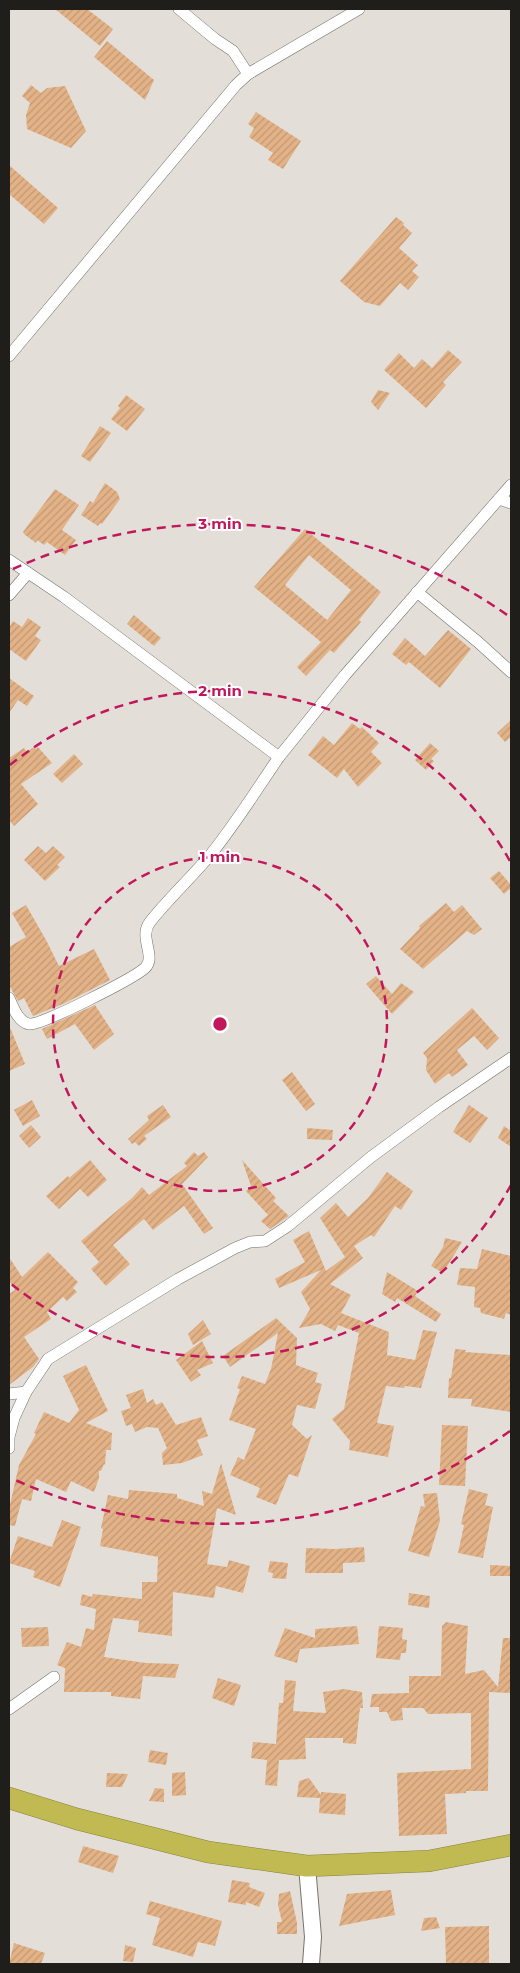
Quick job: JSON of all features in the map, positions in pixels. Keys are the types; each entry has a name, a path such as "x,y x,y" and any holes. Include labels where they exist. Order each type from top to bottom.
{"highway":[{"path":"9,1798 77,1819 208,1852 307,1866 429,1861 511,1845"}],"street":[{"path":"179,9 215,39 233,51 248,74"},
{"path":"9,356 222,100 248,74 359,9"},
{"path":"9,998 21,1020 25,1023 34,1024 51,1018 132,977 147,967 150,959 145,941 149,924 212,853 279,757 345,675 511,484"},
{"path":"499,499 511,503"},
{"path":"9,560 103,625 279,757"},
{"path":"9,595 28,573"},
{"path":"417,592 511,672"},
{"path":"9,1448 9,1437 14,1418 26,1392 48,1359 178,1279 236,1248 250,1242 265,1241 288,1226 370,1157 511,1058"},
{"path":"9,1394 26,1392"},
{"path":"9,1708 54,1677"},
{"path":"307,1866 313,1937 311,1964"}],"building":[{"path":"55,9 87,9 113,29 100,46"},
{"path":"107,41 154,80 145,100 94,57"},
{"path":"31,85 41,93 47,88 65,86 86,131 71,148 27,129 26,115 30,103 22,96"},
{"path":"256,112 301,141 283,169 268,160 273,153 249,137 254,128 248,124"},
{"path":"9,165 58,208 44,224 9,194"},
{"path":"396,217 412,233 399,248 418,265 412,271 419,277 408,290 400,283 380,306 364,302 340,281"},
{"path":"448,350 462,362 443,382 446,385 426,408 384,370 399,353 414,368 422,359 432,368"},
{"path":"378,390 390,393 378,410 371,402"},
{"path":"126,395 145,409 127,431 111,419 120,408 118,406"},
{"path":"100,426 111,433 90,462 81,456"},
{"path":"105,483 117,492 120,499 102,524 100,523 98,526 81,515 90,501 93,503"},
{"path":"55,489 79,505 62,530 76,540 65,555 47,542 44,545 37,540 36,543 23,532"},
{"path":"305,529 381,592 359,620 361,622 334,653 330,650 306,676 297,667 321,642 254,587","holes":["309,555 351,590 327,620 285,585"]},
{"path":"134,615 161,638 154,646 127,624"},
{"path":"28,618 41,627 35,636 41,640 26,661 9,649 9,628 13,621 22,627"},
{"path":"448,630 471,649 440,688 409,662 406,665 392,654 405,638 425,656"},
{"path":"9,678 34,696 27,706 18,700 9,713"},
{"path":"511,720 511,737 505,742 497,733"},
{"path":"352,723 360,729 362,727 379,743 371,752 382,763 358,787 344,769 337,778 308,755 323,736 334,745"},
{"path":"430,743 439,751 431,759 434,761 426,770 415,760"},
{"path":"34,747 36,749 38,747 52,763 21,784 38,804 14,826 9,820 9,758 24,748 27,752"},
{"path":"74,754 83,764 62,783 53,774"},
{"path":"38,846 46,853 53,846 65,857 57,865 60,867 45,881 24,860"},
{"path":"499,871 511,885 511,888 504,894 490,878"},
{"path":"446,903 454,912 462,905 482,929 474,935 467,931 423,969 400,949 420,928 419,926"},
{"path":"26,905 59,966 94,949 110,980 65,1003 33,1016 24,998 18,1001 9,985 9,947 26,937 12,913"},
{"path":"376,976 392,994 401,983 414,992 392,1014 366,984"},
{"path":"95,1005 114,1034 94,1050 75,1024 47,1039 42,1029"},
{"path":"472,1008 499,1038 487,1050 474,1036 457,1050 468,1065 452,1077 449,1073 435,1084 426,1070 427,1058 423,1053"},
{"path":"9,1025 25,1064 9,1071"},
{"path":"292,1072 315,1104 306,1111 282,1080"},
{"path":"32,1100 40,1116 23,1126 14,1110"},
{"path":"163,1105 171,1117 144,1136 147,1139 139,1146 135,1142 132,1144 128,1139 149,1120 147,1116"},
{"path":"469,1105 488,1118 470,1143 453,1132"},
{"path":"31,1125 41,1137 29,1148 19,1136"},
{"path":"504,1126 511,1131 511,1147 498,1138"},
{"path":"307,1128 333,1130 332,1140 307,1139"},
{"path":"194,1152 198,1156 204,1152 208,1157 182,1184 213,1228 204,1234 184,1206 153,1230 144,1219 113,1245 130,1264 106,1286 91,1269 99,1262 81,1241 132,1198 142,1187 149,1195 187,1166 184,1163"},
{"path":"90,1160 107,1180 88,1197 80,1189 59,1209 46,1196 68,1176 69,1178"},
{"path":"242,1160 276,1198 273,1201 289,1216 270,1229 261,1221 268,1215 246,1191 251,1186"},
{"path":"387,1172 413,1191 401,1210 395,1206 374,1237 371,1235 354,1246 363,1258 330,1284 351,1295 341,1313 389,1332 387,1355 415,1360 423,1330 437,1332 421,1388 386,1386 377,1423 394,1426 388,1457 349,1450 350,1441 332,1419 344,1409 359,1333 338,1325 335,1331 321,1324 299,1328 310,1309 301,1292 321,1270 279,1288 275,1279 305,1262 293,1240 309,1231 326,1271 345,1257 320,1218 336,1203 348,1217 368,1198"},
{"path":"445,1238 462,1242 443,1273 431,1266 443,1247"},
{"path":"482,1249 511,1256 511,1315 506,1313 504,1319 481,1313 480,1308 474,1307 475,1287 457,1285 460,1268 477,1269"},
{"path":"48,1252 78,1282 73,1288 77,1292 67,1301 63,1297 47,1312 51,1319 24,1337 39,1359 33,1367 9,1385 9,1294 15,1290 9,1281 9,1257 22,1277"},
{"path":"387,1272 418,1291 415,1296 441,1314 436,1322 397,1298 395,1302 382,1294"},
{"path":"276,1318 297,1338 296,1365 318,1373 315,1382 322,1384 315,1409 297,1405 292,1425 307,1439 312,1435 298,1477 289,1474 276,1505 256,1497 260,1488 230,1475 238,1457 244,1460 256,1429 229,1420 240,1389 237,1388 242,1376 265,1384 271,1369 278,1333 230,1367 223,1356"},
{"path":"203,1320 211,1334 193,1345 188,1334"},
{"path":"202,1341 213,1363 197,1370 201,1375 191,1382 176,1360"},
{"path":"455,1349 466,1350 465,1352 511,1355 511,1412 471,1406 472,1399 448,1398 449,1378 451,1378"},
{"path":"86,1365 108,1411 86,1423 112,1433 111,1450 106,1450 105,1465 99,1471 99,1478 94,1492 71,1481 66,1492 36,1479 31,1501 22,1499 15,1526 9,1525 9,1509 19,1465 36,1434 34,1433 44,1412 69,1423 79,1410 63,1376"},
{"path":"143,1389 147,1403 153,1399 156,1405 162,1402 176,1425 201,1417 208,1436 197,1440 203,1455 182,1463 163,1465 162,1453 167,1448 158,1428 147,1427 135,1432 132,1424 126,1426 121,1411 131,1408 126,1395"},
{"path":"442,1425 468,1426 465,1486 439,1485"},
{"path":"221,1463 236,1515 217,1508 207,1564 227,1567 229,1560 250,1566 243,1593 216,1586 214,1598 173,1592 172,1636 138,1632 139,1621 113,1618 104,1657 146,1663 179,1664 175,1678 143,1676 140,1699 111,1696 111,1692 64,1692 65,1668 57,1665 67,1642 81,1647 86,1628 94,1630 96,1609 80,1605 82,1594 92,1597 93,1594 142,1599 142,1582 157,1582 158,1557 100,1546 103,1529 101,1528 108,1495 128,1499 129,1490 177,1494 177,1498 204,1506 202,1491 212,1494"},
{"path":"469,1489 488,1494 485,1505 493,1507 483,1558 458,1553 464,1525 461,1524"},
{"path":"437,1493 440,1521 429,1557 408,1551 421,1506 425,1507 423,1494"},
{"path":"62,1520 81,1527 60,1587 33,1577 35,1571 9,1563 18,1536 52,1547"},
{"path":"364,1547 365,1562 343,1563 343,1573 305,1573 306,1548"},
{"path":"270,1561 288,1563 286,1579 272,1578 273,1573 268,1572"},
{"path":"490,1565 511,1566 511,1576 490,1576"},
{"path":"409,1593 430,1596 429,1608 408,1605"},
{"path":"446,1622 468,1626 465,1674 484,1670 498,1687 503,1638 511,1638 511,1693 489,1692 488,1791 466,1791 466,1793 445,1794 447,1834 399,1836 397,1773 471,1769 471,1713 428,1714 423,1708 402,1708 403,1720 391,1721 387,1712 379,1712 379,1707 370,1707 372,1694 409,1693 409,1676 441,1676 442,1626"},
{"path":"357,1626 359,1644 300,1649 297,1663 274,1656 285,1628 315,1638 315,1629"},
{"path":"379,1626 403,1628 402,1639 407,1640 406,1653 401,1653 400,1660 376,1658"},
{"path":"48,1627 49,1646 22,1647 21,1628"},
{"path":"218,1678 241,1685 234,1706 212,1698"},
{"path":"285,1680 296,1681 293,1711 326,1713 323,1692 344,1689 362,1692 363,1708 360,1708 356,1744 343,1743 343,1738 305,1738 306,1759 279,1760 277,1786 265,1785 267,1760 251,1758 253,1742 276,1744 279,1703 283,1703"},
{"path":"150,1750 168,1753 166,1765 148,1762"},
{"path":"185,1772 186,1795 172,1796 172,1773"},
{"path":"107,1773 128,1774 122,1787 106,1787"},
{"path":"309,1778 321,1795 321,1792 346,1794 345,1815 319,1813 320,1798 297,1797 299,1781"},
{"path":"155,1788 164,1789 164,1802 149,1801"},
{"path":"83,1846 119,1856 113,1873 78,1862"},
{"path":"232,1880 250,1883 249,1887 265,1893 259,1907 246,1902 246,1905 228,1902"},
{"path":"391,1890 395,1915 339,1926 347,1894"},
{"path":"290,1891 297,1923 297,1934 277,1934 277,1922 282,1922 278,1905 279,1894"},
{"path":"150,1901 222,1921 215,1946 198,1942 193,1957 152,1945 160,1918 146,1914"},
{"path":"436,1917 440,1928 421,1931 424,1918"},
{"path":"489,1926 489,1964 446,1964 445,1927"},
{"path":"14,1943 45,1953 41,1964 9,1964"},
{"path":"125,1945 136,1948 133,1962 123,1961"}]}
